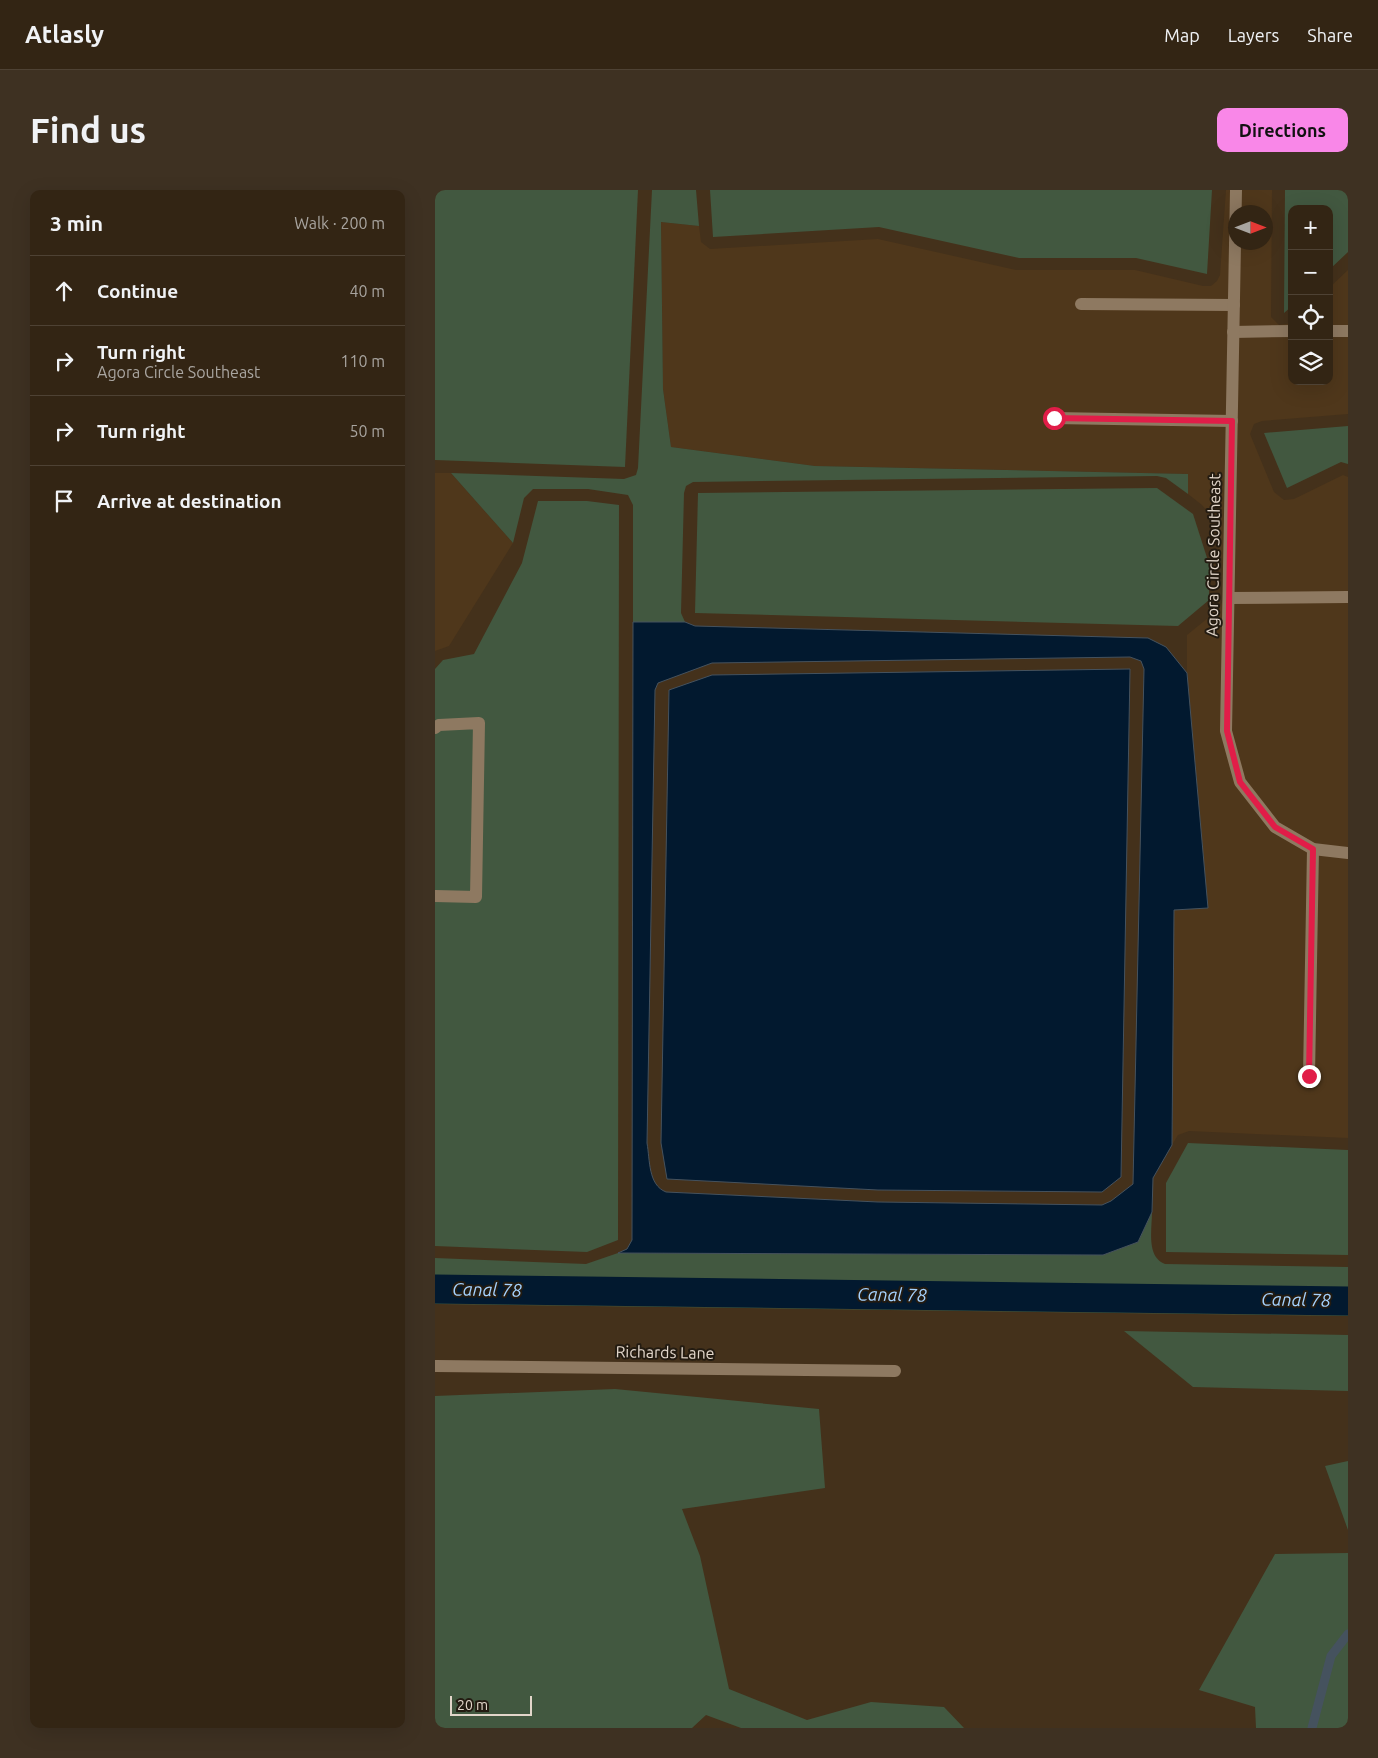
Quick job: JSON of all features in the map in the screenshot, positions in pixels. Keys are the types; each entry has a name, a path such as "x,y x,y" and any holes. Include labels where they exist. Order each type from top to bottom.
{"street":[{"name":"Agora Circle Southeast","path":"1236,190 1227,731 1240,782 1275,827 1313,849 1348,853"},
{"path":"1081,304 1234,305"},
{"path":"1233,332 1288,331"},
{"path":"1333,331 1348,331"},
{"path":"1054,418 1232,421"},
{"path":"1229,598 1348,597"},
{"path":"435,728 439,725 479,723 476,897 435,896"},
{"path":"1309,1076 1313,849"},
{"name":"Richards Lane","path":"435,1366 895,1371"}],"shaded area":[{"path":"1226,190 1272,190 1272,205 1228,205 1228,250 1272,250 1271,317 1279,325 1288,324 1288,385 1333,385 1333,284 1348,270 1348,414 1262,421 1254,424 1250,434 1274,492 1284,500 1294,499 1343,475 1348,477 1348,1138 1189,1131 1178,1135 1172,1145 1174,909 1208,908 1187,673 1187,635 1219,609 1223,600 1222,560 1207,511 1188,494 1188,474 815,466 671,447 663,389 661,222 699,226 701,242 710,249 878,239 1016,270 1135,270 1203,286 1211,286 1220,275"},
{"path":"435,473 451,473 513,543 449,646 435,651"}],"green space":[{"path":"435,190 638,190 625,467 435,460"},
{"path":"652,190 696,190 699,226 661,222 663,389 671,447 815,466 1188,474 1188,494 1166,478 1157,476 693,482 686,486 684,493 681,613 685,622 633,622 633,505 628,495 588,489 533,489 524,498 513,543 451,473 624,479 636,475 638,468"},
{"path":"710,190 1212,190 1207,274 1136,258 1019,258 879,227 713,237"},
{"path":"1285,190 1348,190 1348,252 1333,266 1333,205 1288,205 1288,310 1284,313"},
{"path":"1348,426 1348,464 1341,462 1287,488 1264,433"},
{"path":"1157,488 1193,514 1209,564 1209,600 1178,626 695,613 698,493"},
{"path":"538,501 587,501 619,505 618,1240 587,1252 435,1246 435,669 443,660 474,654 522,563"},
{"path":"1188,1143 1348,1150 1348,1255 1166,1252 1166,1183"},
{"path":"1152,1212 1151,1242 1155,1255 1165,1264 1348,1267 1348,1316 435,1304 435,1258 586,1264 618,1253 1103,1255 1138,1242"},
{"path":"1124,1331 1348,1335 1348,1391 1193,1387"},
{"path":"615,1389 819,1409 825,1488 682,1509 700,1556 729,1689 807,1720 871,1702 944,1707 964,1728 741,1728 706,1715 692,1728 435,1728 435,1396"},
{"path":"1348,1461 1348,1530 1325,1466"},
{"path":"1348,1553 1348,1725 1346,1728 1256,1728 1255,1707 1199,1690 1275,1554"}],"water":[{"path":"633,622 685,622 695,626 1148,638 1166,647 1187,673 1208,908 1174,910 1172,1145 1153,1178 1152,1212 1138,1242 1103,1255 618,1253 627,1249 632,1240","holes":["1130,657 1141,661 1144,669 1133,1184 1111,1201 1102,1205 878,1202 666,1192 660,1189 651,1171 647,1143 655,690 658,683 712,663"]},
{"path":"1130,669 1121,1177 1102,1192 878,1190 667,1179 661,1143 669,690 712,675"}],"waterway":[{"name":"Canal 78","path":"435,1289 1348,1301"},
{"path":"1312,1728 1331,1656 1348,1634"}],"route":[{"path":"1054,418 1232,421 1227,731 1240,782 1275,827 1313,849 1309,1076"}]}
